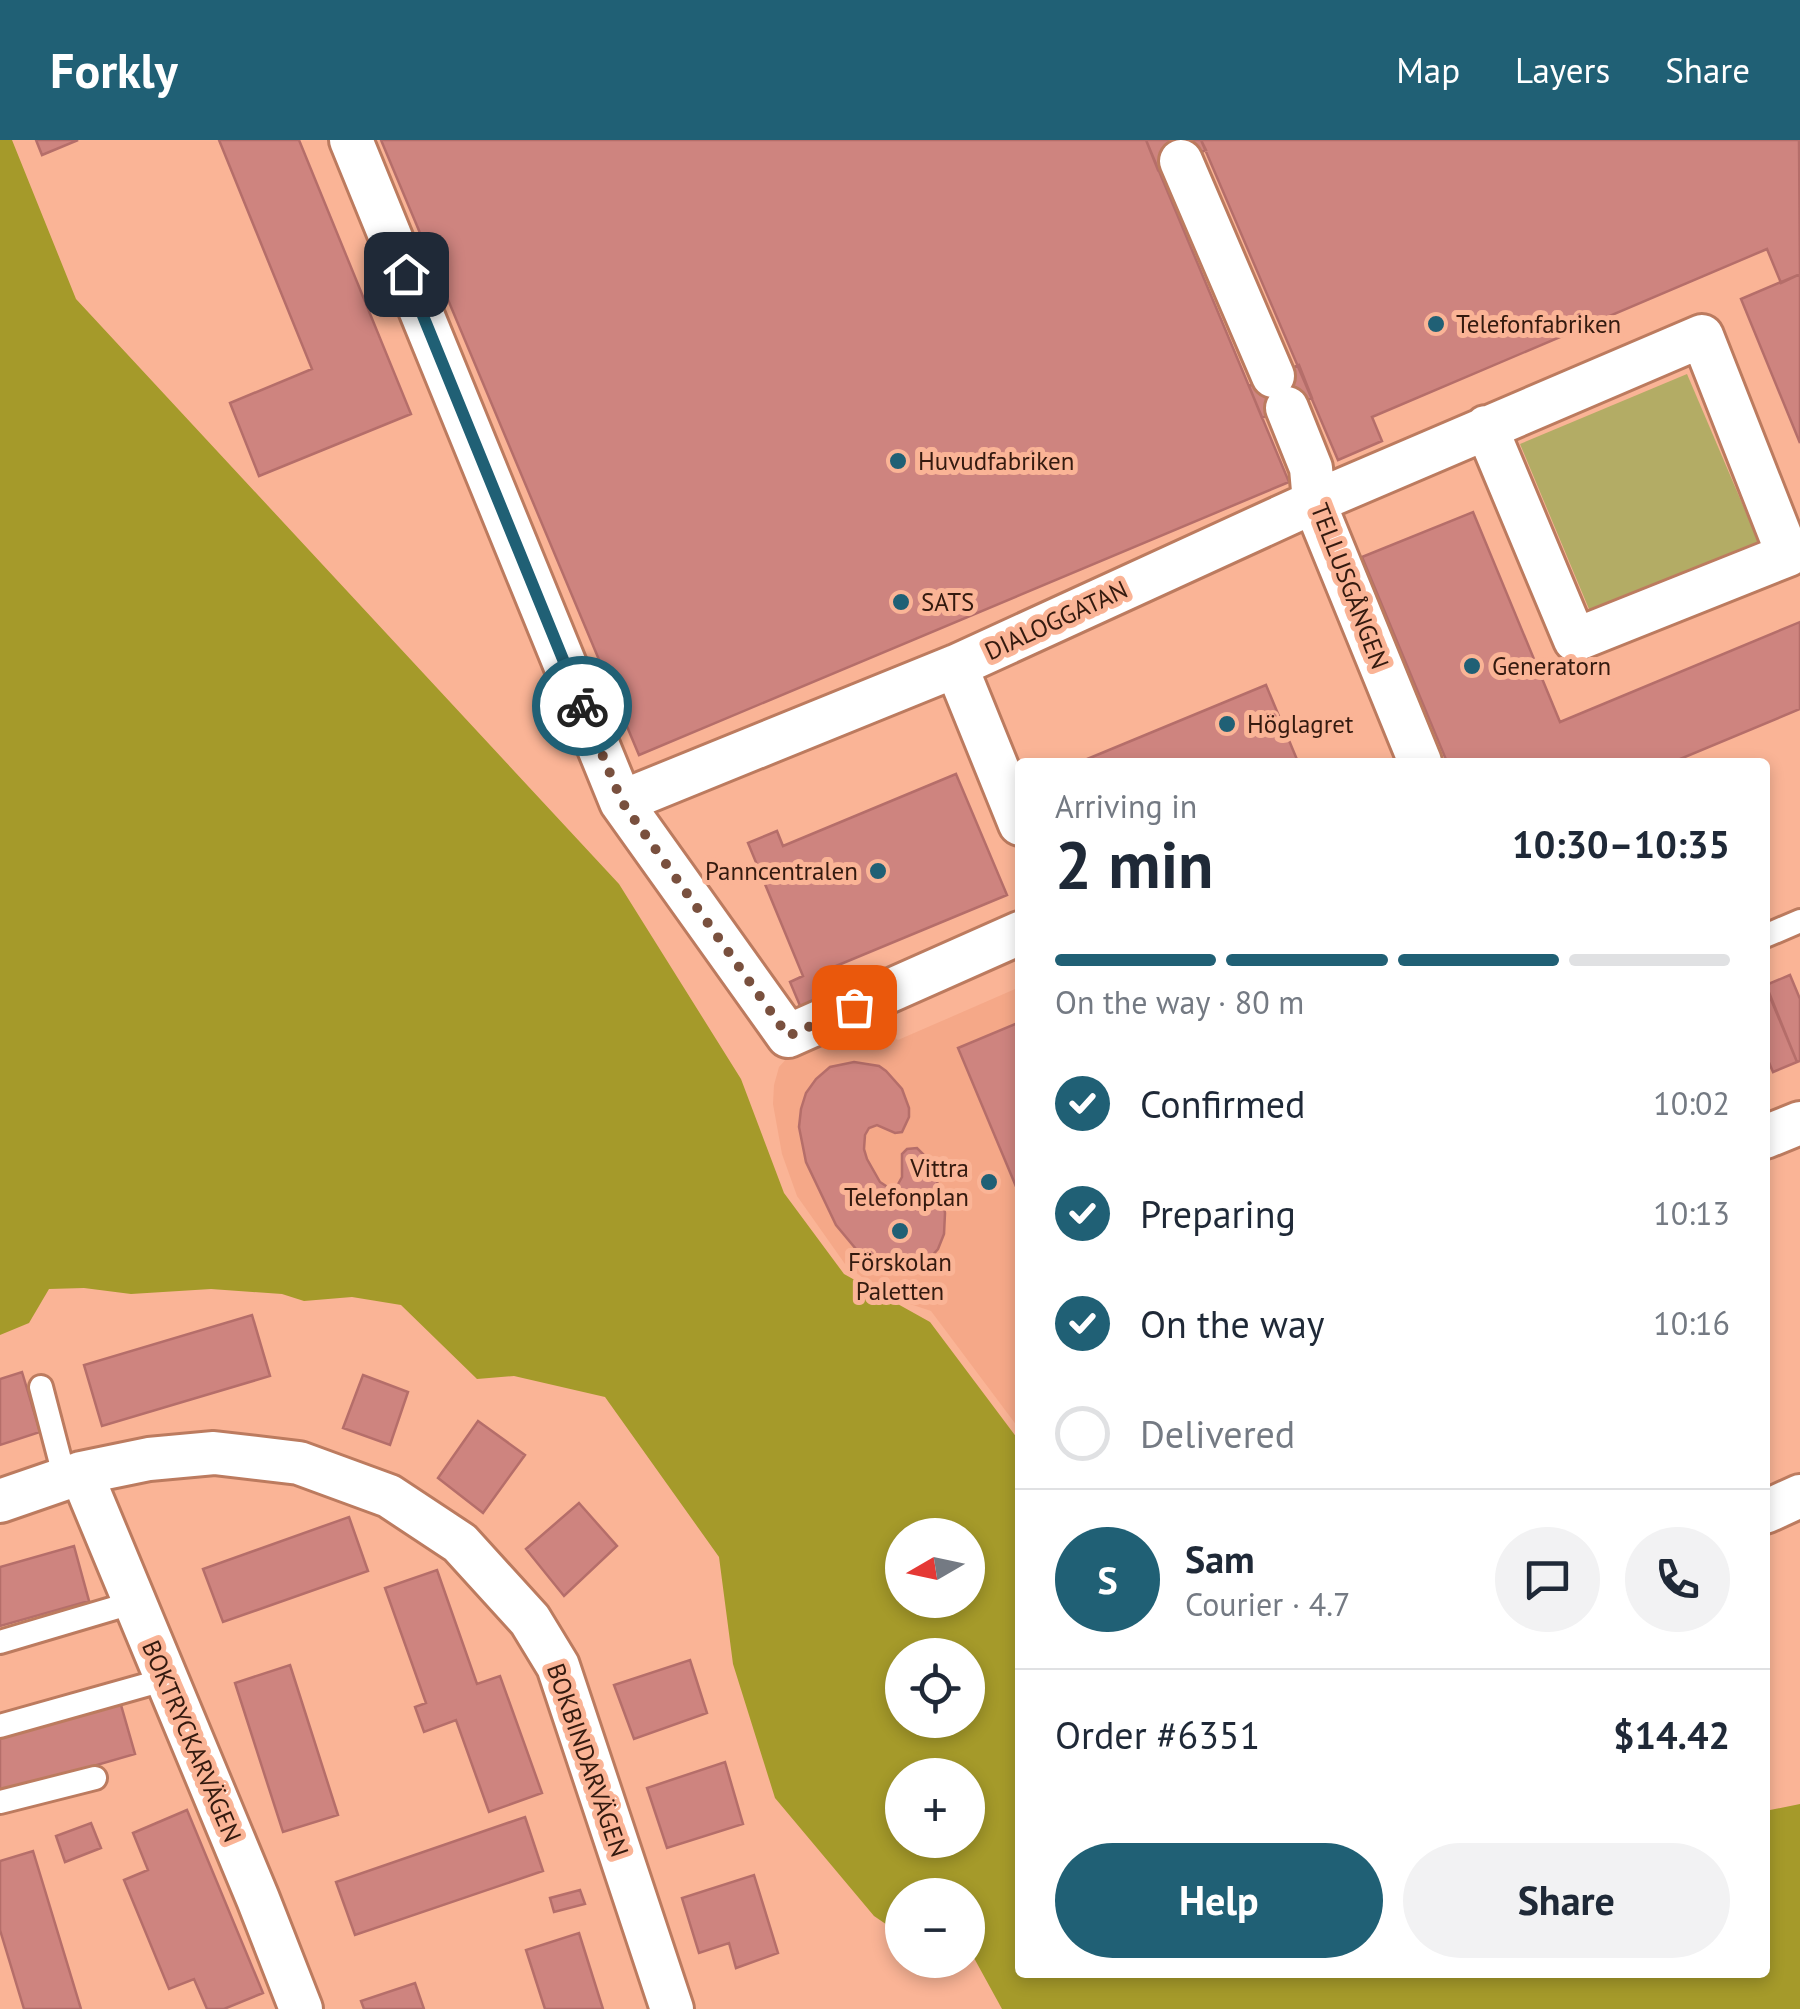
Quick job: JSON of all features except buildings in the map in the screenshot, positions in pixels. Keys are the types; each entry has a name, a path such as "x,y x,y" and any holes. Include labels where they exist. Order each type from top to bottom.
{"street":[{"path":"351,140 622,802 788,1036 1015,935"},
{"name":"TELLUSGÅNGEN","path":"1182,160 1280,392 1310,468 1314,502 1418,758"},
{"name":"DIALOGGATAN","path":"622,802 956,666 1314,502 1486,427 1702,336 1788,554 1574,640 1486,427"},
{"path":"956,666 1015,812"},
{"path":"1770,1135 1800,1123"},
{"name":"BOKBINDARVÄGEN","path":"0,1501 73,1476 149,1458 214,1454 299,1463 389,1496 460,1543 530,1620 558,1666 672,2009"},
{"name":"BOKTRYCKARVÄGEN","path":"73,1476 135,1602 301,2009"},
{"path":"1770,1510 1800,1496"}],"lane":[{"path":"1770,934 1800,921"},
{"path":"41,1387 73,1476"},
{"path":"0,1642 135,1602"},
{"path":"0,1726 167,1680"},
{"path":"0,1802 96,1778"}],"shaded area":[{"path":"0,140 12,140 76,299 619,884 741,1079 784,1193 844,1274 930,1322 1015,1435 1015,1978 1770,1978 1770,1810 1800,1804 1800,2009 1002,2009 985,1978 985,1878 885,1878 885,1923 874,1916 775,1798 733,1664 719,1557 605,1397 514,1376 477,1379 401,1305 352,1297 304,1301 282,1294 211,1289 131,1294 84,1288 49,1289 29,1323 0,1335"},
{"path":"1687,374 1762,550 1594,621 1520,444"},
{"name":"Förskolan Paletten","path":"1015,989 1015,1423 931,1311 881,1292 845,1264 797,1196 782,1154 773,1104 774,1085 779,1067 788,1057 868,1022 875,1022 898,1040"}],"way so far":[{"path":"582,706 622,802 788,1036 854,1007"}],"place":[{"name":"Telefonfabriken","path":"1436,324"},
{"name":"Huvudfabriken","path":"898,461"},
{"name":"SATS","path":"901,602"},
{"name":"Generatorn","path":"1472,666"},
{"name":"Höglagret","path":"1227,724"},
{"name":"Panncentralen","path":"878,871"},
{"name":"Vittra Telefonplan","path":"989,1182"},
{"name":"Förskolan Paletten","path":"900,1231"}],"route":[{"path":"406,274 582,706"}]}
